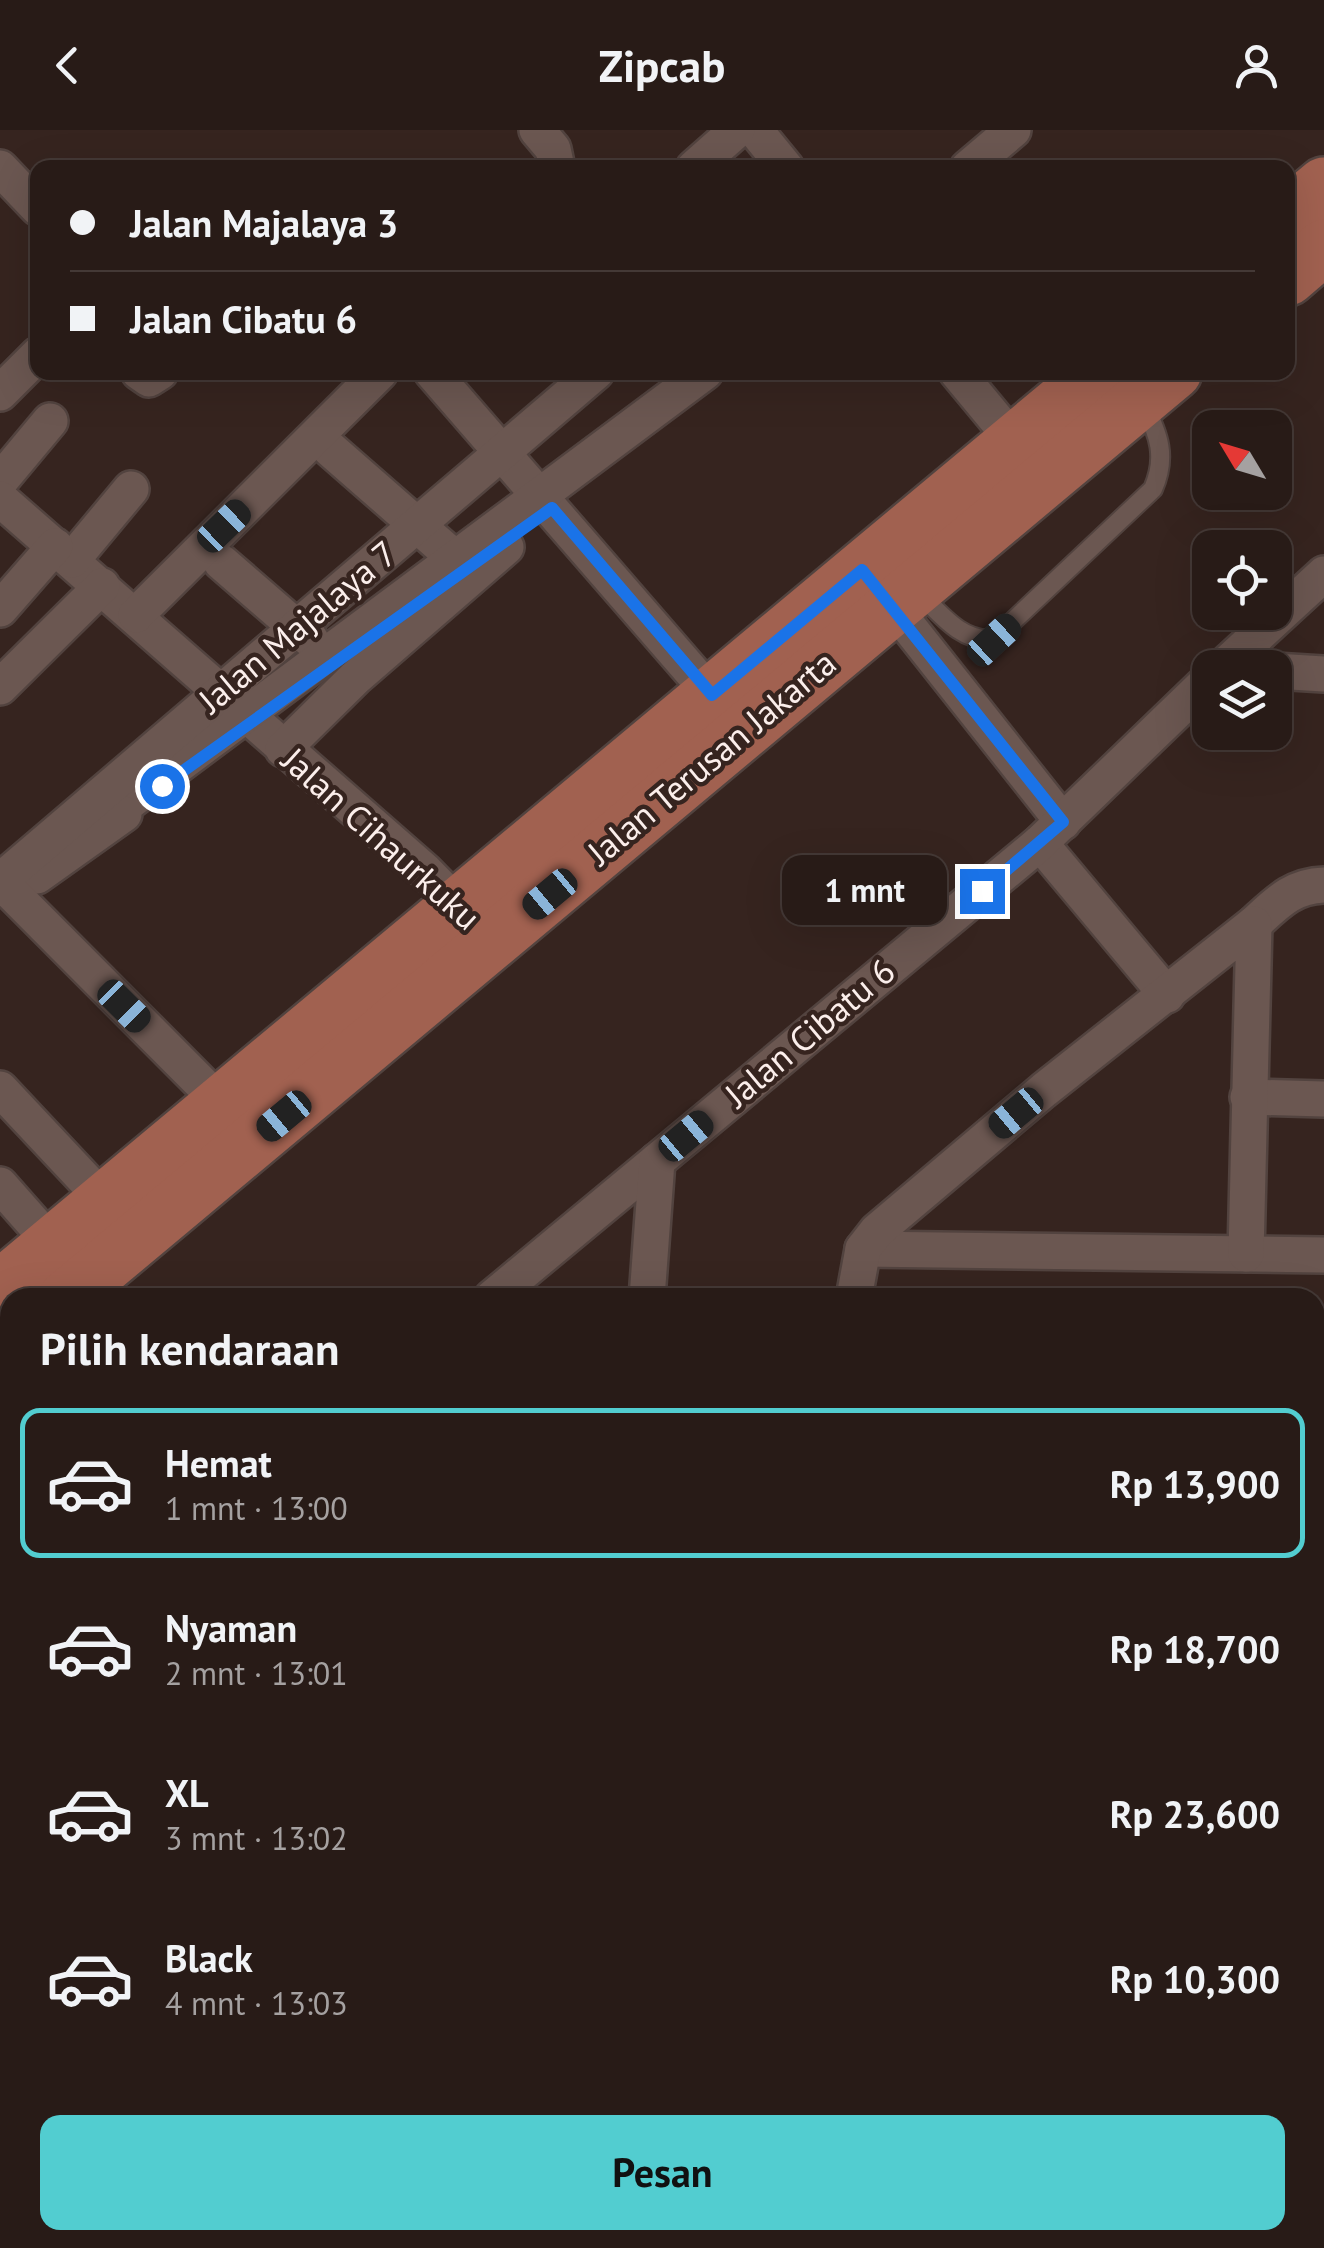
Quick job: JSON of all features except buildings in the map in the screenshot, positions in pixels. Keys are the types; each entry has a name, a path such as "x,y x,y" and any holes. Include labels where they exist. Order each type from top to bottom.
{"main road":[{"path":"1295,210 1324,185"},
{"path":"1295,272 1324,248"},
{"name":"Jalan Terusan Jakarta","path":"476,923 712,695 890,589 1014,442 1138,382"},
{"name":"Jalan Terusan Jakarta","path":"76,1288 238,1122 1138,382"},
{"name":"Jalan Terusan Jakarta","path":"0,1288 105,1200 238,1122"}],"street":[{"path":"536,130 553,149 555,160"},
{"path":"703,160 737,130"},
{"path":"755,130 779,160"},
{"path":"975,160 998,135"},
{"path":"0,168 30,200"},
{"path":"0,393 30,362"},
{"path":"136,615 372,380"},
{"path":"439,380 712,695"},
{"name":"Jalan Majalaya 7","path":"0,881 587,380"},
{"path":"0,900 694,380"},
{"path":"964,380 1014,442"},
{"path":"0,481 50,421"},
{"path":"330,449 474,574"},
{"path":"0,609 131,488"},
{"name":"Jalan Cihaurkuku","path":"0,499 136,615 476,923"},
{"path":"283,749 355,678 552,508"},
{"path":"0,900 552,508"},
{"path":"221,562 355,678"},
{"path":"1242,650 1324,574"},
{"path":"0,687 102,586"},
{"path":"890,589 1051,832 1167,995"},
{"path":"1292,672 1324,674"},
{"name":"Jalan Cibatu 6","path":"504,1288 1051,832 1192,696"},
{"path":"0,881 238,1122"},
{"path":"856,1288 863,1248 876,1231 1286,894 1301,886 1324,885"},
{"path":"1246,1254 1254,924"},
{"path":"0,1089 105,1200"},
{"path":"1248,1097 1324,1099"},
{"path":"649,1288 657,1162"},
{"path":"0,1185 52,1244"},
{"path":"863,1248 1324,1255"}],"lane":[{"path":"890,589 964,635 980,641 994,640 1153,490 1162,468 1159,437 1138,382"}],"route":[{"path":"162,786 552,508 712,695 862,570 1063,822 982,891"}]}
